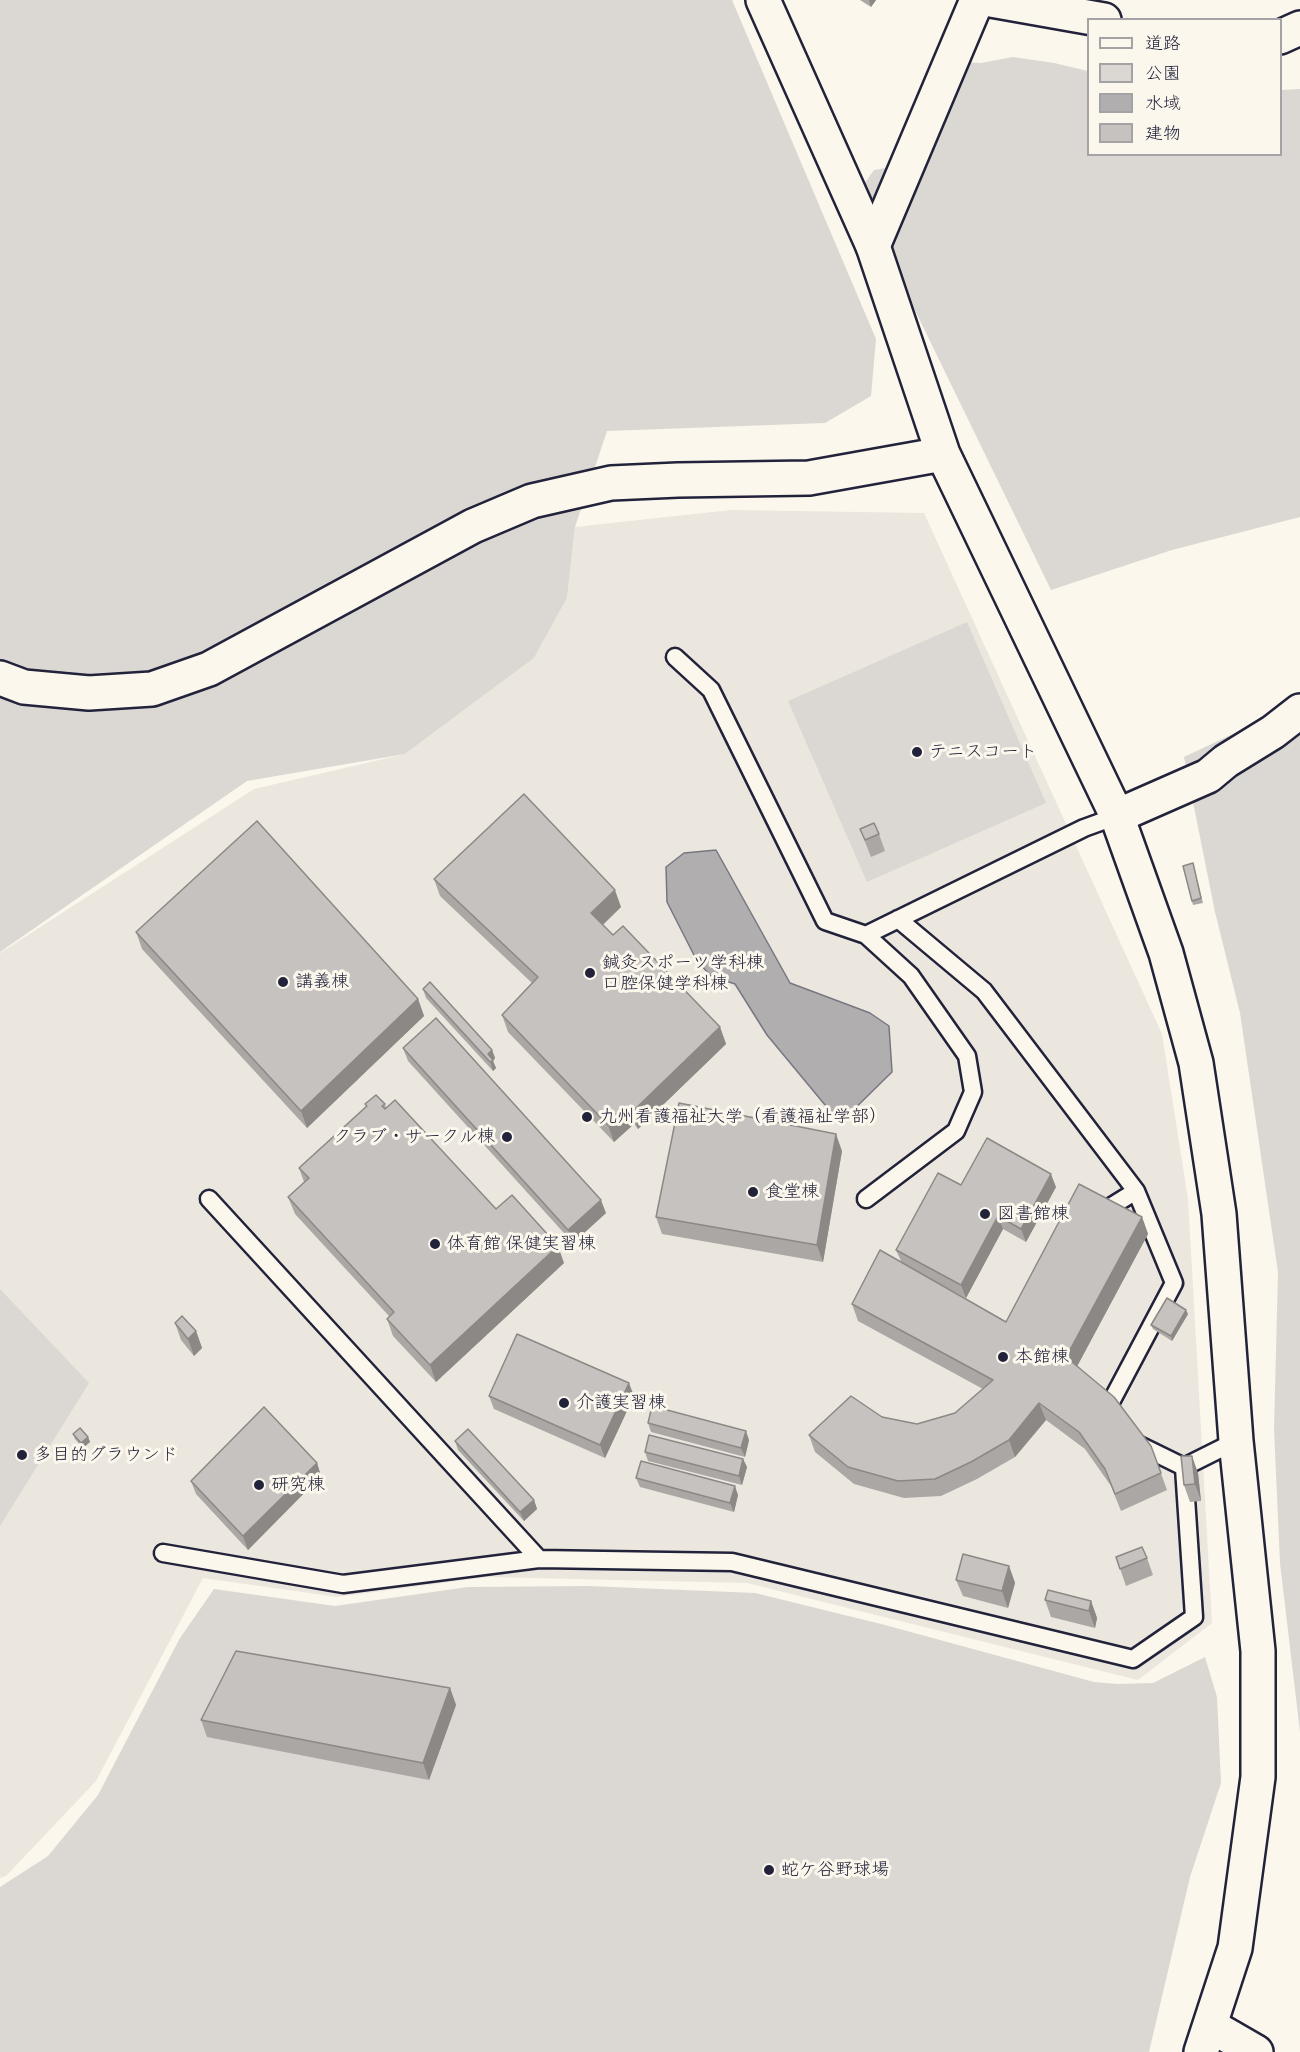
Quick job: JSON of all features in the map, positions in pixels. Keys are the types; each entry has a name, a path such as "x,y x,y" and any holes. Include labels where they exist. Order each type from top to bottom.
{"street":[{"path":"763,0 873,246 943,454 1117,816 1166,953 1196,1063 1219,1214 1236,1441 1258,1651 1258,1777 1235,1948 1206,2039 1256,2052"},
{"path":"873,246 977,0"},
{"path":"991,0 1093,18"},
{"path":"1282,36 1300,27"},
{"path":"0,678 24,687 89,693 152,689 209,669 473,526 532,501 611,483 808,478 943,454"},
{"path":"1117,816 1208,776 1226,761 1273,732 1300,711"}],"lane":[{"path":"675,657 711,690 825,921 867,935 911,976 967,1056 973,1092 956,1131 866,1199"},
{"path":"867,935 1084,828 1117,816"},
{"path":"898,919 984,991 1136,1191 1174,1283 1098,1425 1184,1467"},
{"path":"1081,1225 1136,1191"},
{"path":"209,1199 539,1559"},
{"path":"1184,1467 1236,1441"},
{"path":"163,1553 343,1584 539,1559 732,1562 1133,1659 1194,1617 1184,1467"}],"shaded area":[{"name":"九州看護福祉大学（看護福祉学部）","path":"731,510 924,513 1162,1034 1188,1199 1212,1623 1138,1680 747,1583 488,1577 337,1597 203,1578 96,1781 6,1876 0,1878 0,953 254,789 405,754 534,658 567,598 575,527"}],"green space":[{"path":"0,0 732,0 876,339 871,396 825,423 607,431 575,527 567,598 534,658 405,754 247,781 0,952"},
{"path":"1013,57 1087,71 1087,156 1282,156 1282,90 1300,89 1300,517 1172,550 1051,590 858,193 874,170 908,164 962,62 981,63"},
{"name":"テニスコート","path":"967,622 1046,803 867,882 788,701"},
{"path":"1300,702 1300,1732 1280,1563 1274,1429 1278,1272 1240,1013 1215,912 1184,757"},
{"name":"多目的グラウンド","path":"0,1289 89,1383 0,1526"},
{"path":"588,1586 755,1593 885,1625 1094,1682 1153,1683 1205,1657 1217,1697 1221,1783 1190,1877 1149,2052 0,2052 0,1887 48,1856 98,1795 180,1638 214,1589 335,1606 468,1587"}],"water":[{"path":"716,850 790,983 870,1013 889,1026 892,1072 840,1123 767,1035 735,984 711,976 697,961 667,902 666,867 684,853"}],"building":[{"name":"鍼灸スポーツ学科棟 口腔保健学科棟","path":"524,794 615,890 591,913 613,935 623,926 720,1027 632,1112 628,1107 608,1125 502,1015 538,977 434,879"},
{"name":"講義棟","path":"257,821 418,999 301,1111 136,932"},
{"path":"874,823 879,834 865,840 860,829"},
{"path":"1193,863 1201,898 1192,901 1183,866"},
{"path":"430,982 492,1050 488,1054 493,1060 490,1062 423,989"},
{"name":"クラブ・サークル棟","path":"436,1018 601,1200 568,1230 403,1048"},
{"name":"体育館 保健実習棟","path":"376,1095 385,1104 382,1106 385,1109 395,1100 496,1209 512,1195 558,1246 430,1365 387,1319 394,1312 288,1197 309,1178 299,1168"},
{"name":"食堂棟","path":"679,1103 836,1134 817,1245 656,1217"},
{"name":"図書館棟","path":"987,1138 1051,1174 1021,1229 998,1216 961,1285 896,1250 938,1173 961,1185"},
{"name":"本館棟","path":"1079,1184 1142,1217 1066,1357 1114,1397 1151,1446 1161,1473 1115,1494 1105,1469 1079,1432 1039,1403 1009,1440 935,1479 898,1481 848,1467 809,1435 851,1396 882,1417 917,1424 955,1413 993,1380 852,1304 880,1250 1006,1322"},
{"path":"1167,1298 1186,1310 1171,1336 1151,1325"},
{"path":"182,1316 196,1331 188,1339 175,1323"},
{"name":"介護実習棟","path":"517,1334 629,1383 600,1445 489,1396"},
{"path":"652,1406 746,1431 741,1448 648,1423"},
{"name":"研究棟","path":"264,1407 317,1463 243,1536 191,1481"},
{"path":"80,1428 88,1437 81,1443 73,1434"},
{"path":"468,1429 534,1500 520,1512 455,1441"},
{"path":"649,1435 743,1459 739,1476 645,1452"},
{"path":"1181,1456 1192,1456 1195,1484 1184,1485"},
{"path":"641,1461 735,1486 730,1503 636,1478"},
{"path":"1142,1547 1147,1558 1120,1569 1116,1557"},
{"path":"963,1554 1009,1566 1002,1591 956,1580"},
{"path":"1048,1590 1091,1601 1089,1611 1045,1600"},
{"path":"236,1651 450,1688 423,1763 201,1720"}],"place":[{"name":"テニスコート","path":"917,752"},
{"name":"鍼灸スポーツ学科棟 口腔保健学科棟","path":"590,973"},
{"name":"講義棟","path":"283,982"},
{"name":"九州看護福祉大学（看護福祉学部）","path":"587,1117"},
{"name":"クラブ・サークル棟","path":"507,1137"},
{"name":"食堂棟","path":"753,1192"},
{"name":"図書館棟","path":"985,1214"},
{"name":"体育館 保健実習棟","path":"435,1244"},
{"name":"本館棟","path":"1003,1357"},
{"name":"介護実習棟","path":"564,1403"},
{"name":"多目的グラウンド","path":"22,1455"},
{"name":"研究棟","path":"259,1485"},
{"name":"蛇ケ谷野球場","path":"769,1870"}]}
